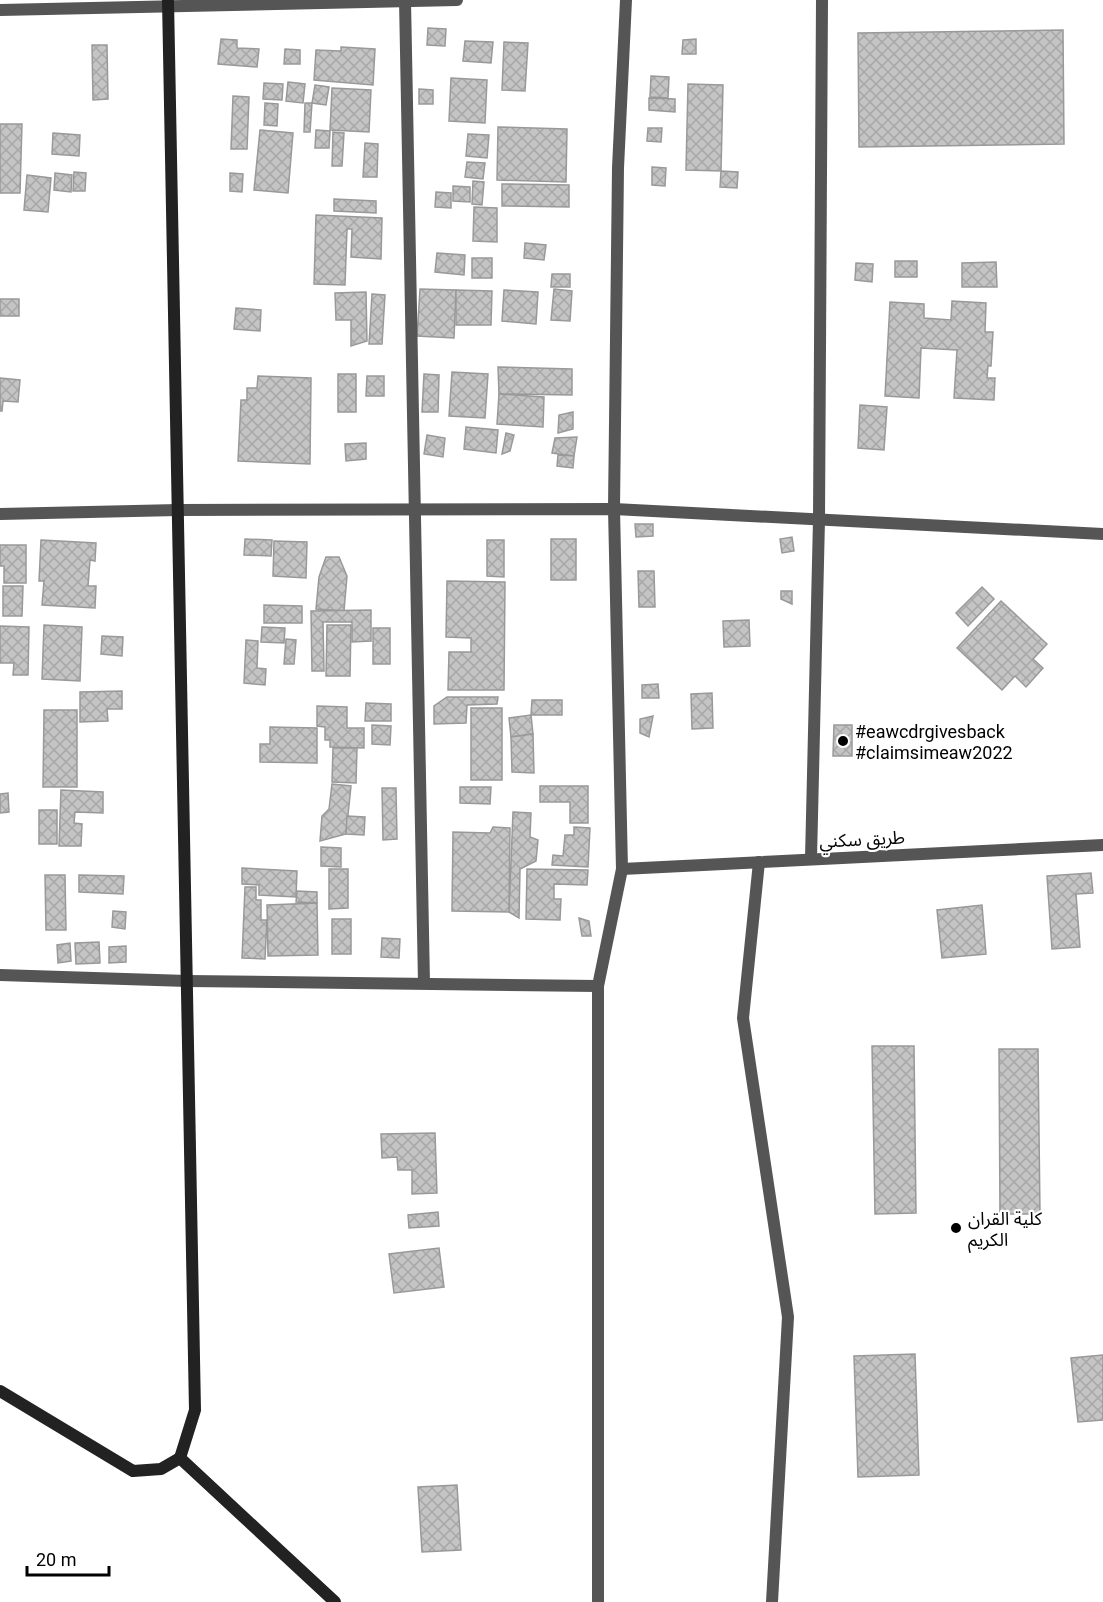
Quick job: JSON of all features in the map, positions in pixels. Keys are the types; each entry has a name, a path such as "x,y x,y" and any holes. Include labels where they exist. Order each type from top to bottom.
{"street":[{"path":"0,10 168,4 457,0"},
{"path":"598,1602 598,986 622,868 614,509 618,168 626,0"},
{"path":"811,859 819,520 822,0"},
{"path":"406,1 423,983"},
{"path":"0,1391 133,1471 161,1469 180,1458 195,1410 168,4"},
{"path":"0,514 178,510 415,512 614,509 1103,534"},
{"name":"طريق سكني","path":"622,868 1103,845"},
{"path":"759,862 743,1018 788,1317 772,1602"},
{"path":"0,975 187,981 598,986"},
{"path":"180,1458 335,1602"}],"building":[{"path":"428,28 446,29 445,46 427,45"},
{"path":"1063,30 1064,144 859,147 858,33"},
{"path":"221,39 237,40 237,48 259,49 257,67 218,64"},
{"path":"696,39 696,54 682,54 683,40"},
{"path":"465,41 493,42 491,63 463,61"},
{"path":"504,42 528,43 525,91 502,90"},
{"path":"92,45 107,45 108,99 93,100"},
{"path":"341,47 375,49 373,85 314,80 316,50 341,51"},
{"path":"285,49 300,50 300,64 284,64"},
{"path":"651,76 669,77 668,98 650,97"},
{"path":"451,78 487,80 485,123 449,121"},
{"path":"288,82 305,84 303,103 286,101"},
{"path":"264,83 283,84 282,100 263,99"},
{"path":"688,84 723,85 721,171 686,170"},
{"path":"315,85 329,87 326,105 312,103"},
{"path":"332,88 371,90 369,132 330,130"},
{"path":"419,89 433,90 433,104 419,104"},
{"path":"233,96 249,97 247,149 231,149"},
{"path":"649,98 675,99 675,112 649,110"},
{"path":"265,103 278,104 277,126 264,125"},
{"path":"305,103 312,103 310,132 304,132"},
{"path":"0,124 22,124 20,193 0,193"},
{"path":"498,127 567,129 566,182 497,180"},
{"path":"648,128 662,128 661,142 647,141"},
{"path":"260,130 293,133 288,193 254,190"},
{"path":"316,130 330,131 329,148 315,148"},
{"path":"333,132 344,133 342,166 332,166"},
{"path":"53,133 80,135 79,156 52,154"},
{"path":"468,134 489,135 487,158 466,156"},
{"path":"365,143 378,144 377,177 363,177"},
{"path":"467,162 485,163 483,179 465,177"},
{"path":"652,167 666,168 665,186 652,185"},
{"path":"721,171 738,172 737,188 720,187"},
{"path":"74,172 86,173 85,191 73,191"},
{"path":"55,173 72,175 71,192 54,190"},
{"path":"230,173 243,174 242,192 230,191"},
{"path":"27,175 51,178 48,212 24,210"},
{"path":"473,181 484,182 482,205 472,204"},
{"path":"502,184 569,185 569,207 502,206"},
{"path":"453,186 470,187 470,202 453,201"},
{"path":"436,192 451,193 451,208 435,207"},
{"path":"334,199 376,201 376,213 334,211"},
{"path":"474,207 497,208 497,242 473,241"},
{"path":"316,215 382,218 381,259 351,257 352,229 347,229 345,285 314,284"},
{"path":"525,243 546,245 544,260 524,258"},
{"path":"437,253 465,255 464,275 435,272"},
{"path":"472,258 492,258 492,278 472,278"},
{"path":"895,261 917,261 917,277 895,277"},
{"path":"996,262 997,287 962,287 962,263"},
{"path":"856,263 873,264 872,282 855,280"},
{"path":"552,274 570,274 570,287 551,287"},
{"path":"420,289 456,290 454,338 417,336"},
{"path":"554,289 572,291 570,321 551,320"},
{"path":"456,290 492,291 491,325 456,325"},
{"path":"504,290 538,292 536,324 502,321"},
{"path":"366,292 367,341 351,346 351,320 336,320 335,293"},
{"path":"372,294 385,295 382,344 369,344"},
{"path":"0,299 19,299 19,316 0,316"},
{"path":"952,301 986,303 985,332 993,332 991,366 988,366 987,378 995,378 994,400 954,398 957,350 921,348 919,398 885,396 890,302 924,304 924,318 951,320"},
{"path":"236,308 261,310 260,331 234,329"},
{"path":"498,367 572,369 572,395 499,394"},
{"path":"452,372 488,374 485,418 449,416"},
{"path":"338,374 356,374 356,412 338,412"},
{"path":"424,374 439,375 438,412 422,412"},
{"path":"258,376 311,378 310,464 238,461 241,400 247,400 247,388 257,388"},
{"path":"367,376 384,376 384,396 366,396"},
{"path":"0,378 20,380 18,402 3,401 2,411 0,411"},
{"path":"499,394 544,397 543,427 497,424"},
{"path":"860,405 887,407 884,450 858,448"},
{"path":"573,412 573,429 558,433 559,415"},
{"path":"466,427 498,430 496,453 464,449"},
{"path":"506,433 514,435 510,451 502,454"},
{"path":"427,435 445,438 443,457 424,454"},
{"path":"577,437 574,456 552,453 555,438"},
{"path":"366,443 366,459 346,461 345,444"},
{"path":"558,455 574,456 573,468 557,466"},
{"path":"635,524 653,524 653,536 636,537"},
{"path":"792,537 794,551 782,553 780,539"},
{"path":"245,539 272,540 271,556 244,555"},
{"path":"551,539 576,539 576,580 551,580"},
{"path":"41,540 96,543 95,561 90,560 88,586 96,586 95,608 42,605 44,581 39,581"},
{"path":"487,540 504,540 504,577 487,576"},
{"path":"274,541 307,542 306,578 273,576"},
{"path":"0,545 26,545 26,583 4,583 4,566 0,566"},
{"path":"326,557 339,557 347,576 344,611 316,609 319,577"},
{"path":"638,571 654,571 655,607 639,607"},
{"path":"447,581 505,582 504,690 448,690 449,652 471,652 471,638 446,637"},
{"path":"3,586 23,586 22,616 3,616"},
{"path":"982,587 994,599 968,626 956,613"},
{"path":"781,591 792,591 792,604 781,599"},
{"path":"1001,601 1047,644 1033,659 1043,668 1026,687 1015,676 1002,690 957,648"},
{"path":"264,605 302,606 302,623 264,623"},
{"path":"371,610 371,641 352,642 352,622 323,622 324,671 312,671 311,611"},
{"path":"749,620 750,646 724,647 723,621"},
{"path":"44,625 82,627 80,681 42,679"},
{"path":"327,625 351,625 350,676 326,676"},
{"path":"0,626 29,627 28,675 13,675 14,663 0,663"},
{"path":"262,627 285,628 284,643 261,642"},
{"path":"373,628 390,628 390,664 373,664"},
{"path":"102,636 123,637 122,656 101,654"},
{"path":"286,639 296,640 294,664 284,664"},
{"path":"246,640 258,641 257,668 266,669 265,685 244,683"},
{"path":"658,684 659,698 642,698 642,685"},
{"path":"122,691 122,709 107,709 108,721 80,722 80,692"},
{"path":"712,693 713,728 692,729 691,694"},
{"path":"447,697 498,697 497,704 467,705 466,723 434,724 434,706"},
{"path":"532,700 562,700 562,715 531,715"},
{"path":"366,703 391,704 391,721 365,721"},
{"path":"317,706 347,707 347,728 364,728 364,748 330,747 330,740 325,740 325,727 317,726"},
{"path":"471,708 502,708 502,780 471,780"},
{"path":"44,710 77,710 77,787 43,787"},
{"path":"531,715 533,734 511,737 509,718"},
{"path":"653,716 649,737 640,733 640,719"},
{"path":"372,725 391,726 390,745 372,744"},
{"name":"#eawcdrgivesback #claimsimeaw2022","path":"834,725 852,725 852,756 833,756"},
{"path":"270,727 317,728 317,763 260,762 260,744 270,744"},
{"path":"533,734 534,773 512,772 511,737"},
{"path":"333,748 357,748 356,783 332,782"},
{"path":"332,784 351,786 346,834 320,841 322,816 329,809"},
{"path":"540,786 588,786 588,823 570,823 570,802 540,802"},
{"path":"460,787 491,787 490,804 460,803"},
{"path":"382,788 396,788 397,839 383,840"},
{"path":"61,790 103,792 103,813 75,812 74,823 82,824 81,846 59,846"},
{"path":"8,793 9,812 0,813 0,794"},
{"path":"39,810 57,810 57,844 39,844"},
{"path":"513,812 531,813 530,837 538,840 536,861 520,869 519,918 509,912"},
{"path":"347,816 365,817 364,835 346,834"},
{"path":"493,827 510,828 509,912 452,911 453,832 490,833"},
{"path":"574,827 590,828 588,867 552,865 553,855 563,856 565,835 574,835"},
{"path":"321,847 341,848 341,867 321,866"},
{"path":"242,868 297,871 296,897 259,895 259,885 242,884"},
{"path":"329,869 348,869 348,908 329,909"},
{"path":"527,869 588,870 587,885 554,884 554,899 561,899 560,920 526,919"},
{"path":"1091,873 1093,893 1076,894 1080,947 1052,949 1047,876"},
{"path":"45,875 65,875 66,930 46,930"},
{"path":"79,875 124,876 123,894 79,892"},
{"path":"245,887 256,887 256,900 261,900 261,920 267,920 265,959 242,958"},
{"path":"297,891 317,892 317,903 296,902"},
{"path":"317,903 318,955 268,956 267,905"},
{"path":"982,905 986,954 942,958 937,910"},
{"path":"113,911 126,912 125,929 112,927"},
{"path":"579,918 589,921 591,936 582,936"},
{"path":"332,919 351,919 351,954 332,954"},
{"path":"382,938 400,939 399,958 381,957"},
{"path":"99,942 100,963 76,964 75,943"},
{"path":"70,943 71,961 58,963 57,945"},
{"path":"126,946 126,962 109,963 109,947"},
{"path":"872,1046 914,1046 916,1213 875,1214"},
{"path":"999,1049 1038,1049 1040,1214 1000,1214"},
{"path":"435,1133 437,1193 412,1194 412,1170 398,1170 397,1157 382,1158 381,1134"},
{"path":"438,1212 439,1226 409,1228 408,1215"},
{"path":"439,1248 444,1287 394,1293 389,1254"},
{"path":"915,1354 919,1475 858,1477 854,1356"},
{"path":"1103,1355 1103,1420 1078,1422 1071,1358"},
{"path":"457,1485 461,1550 422,1552 418,1487"}],"place":[{"name":"#eawcdrgivesback #claimsimeaw2022","path":"843,741"},
{"name":"كلية القران الكريم","path":"956,1228"}]}
